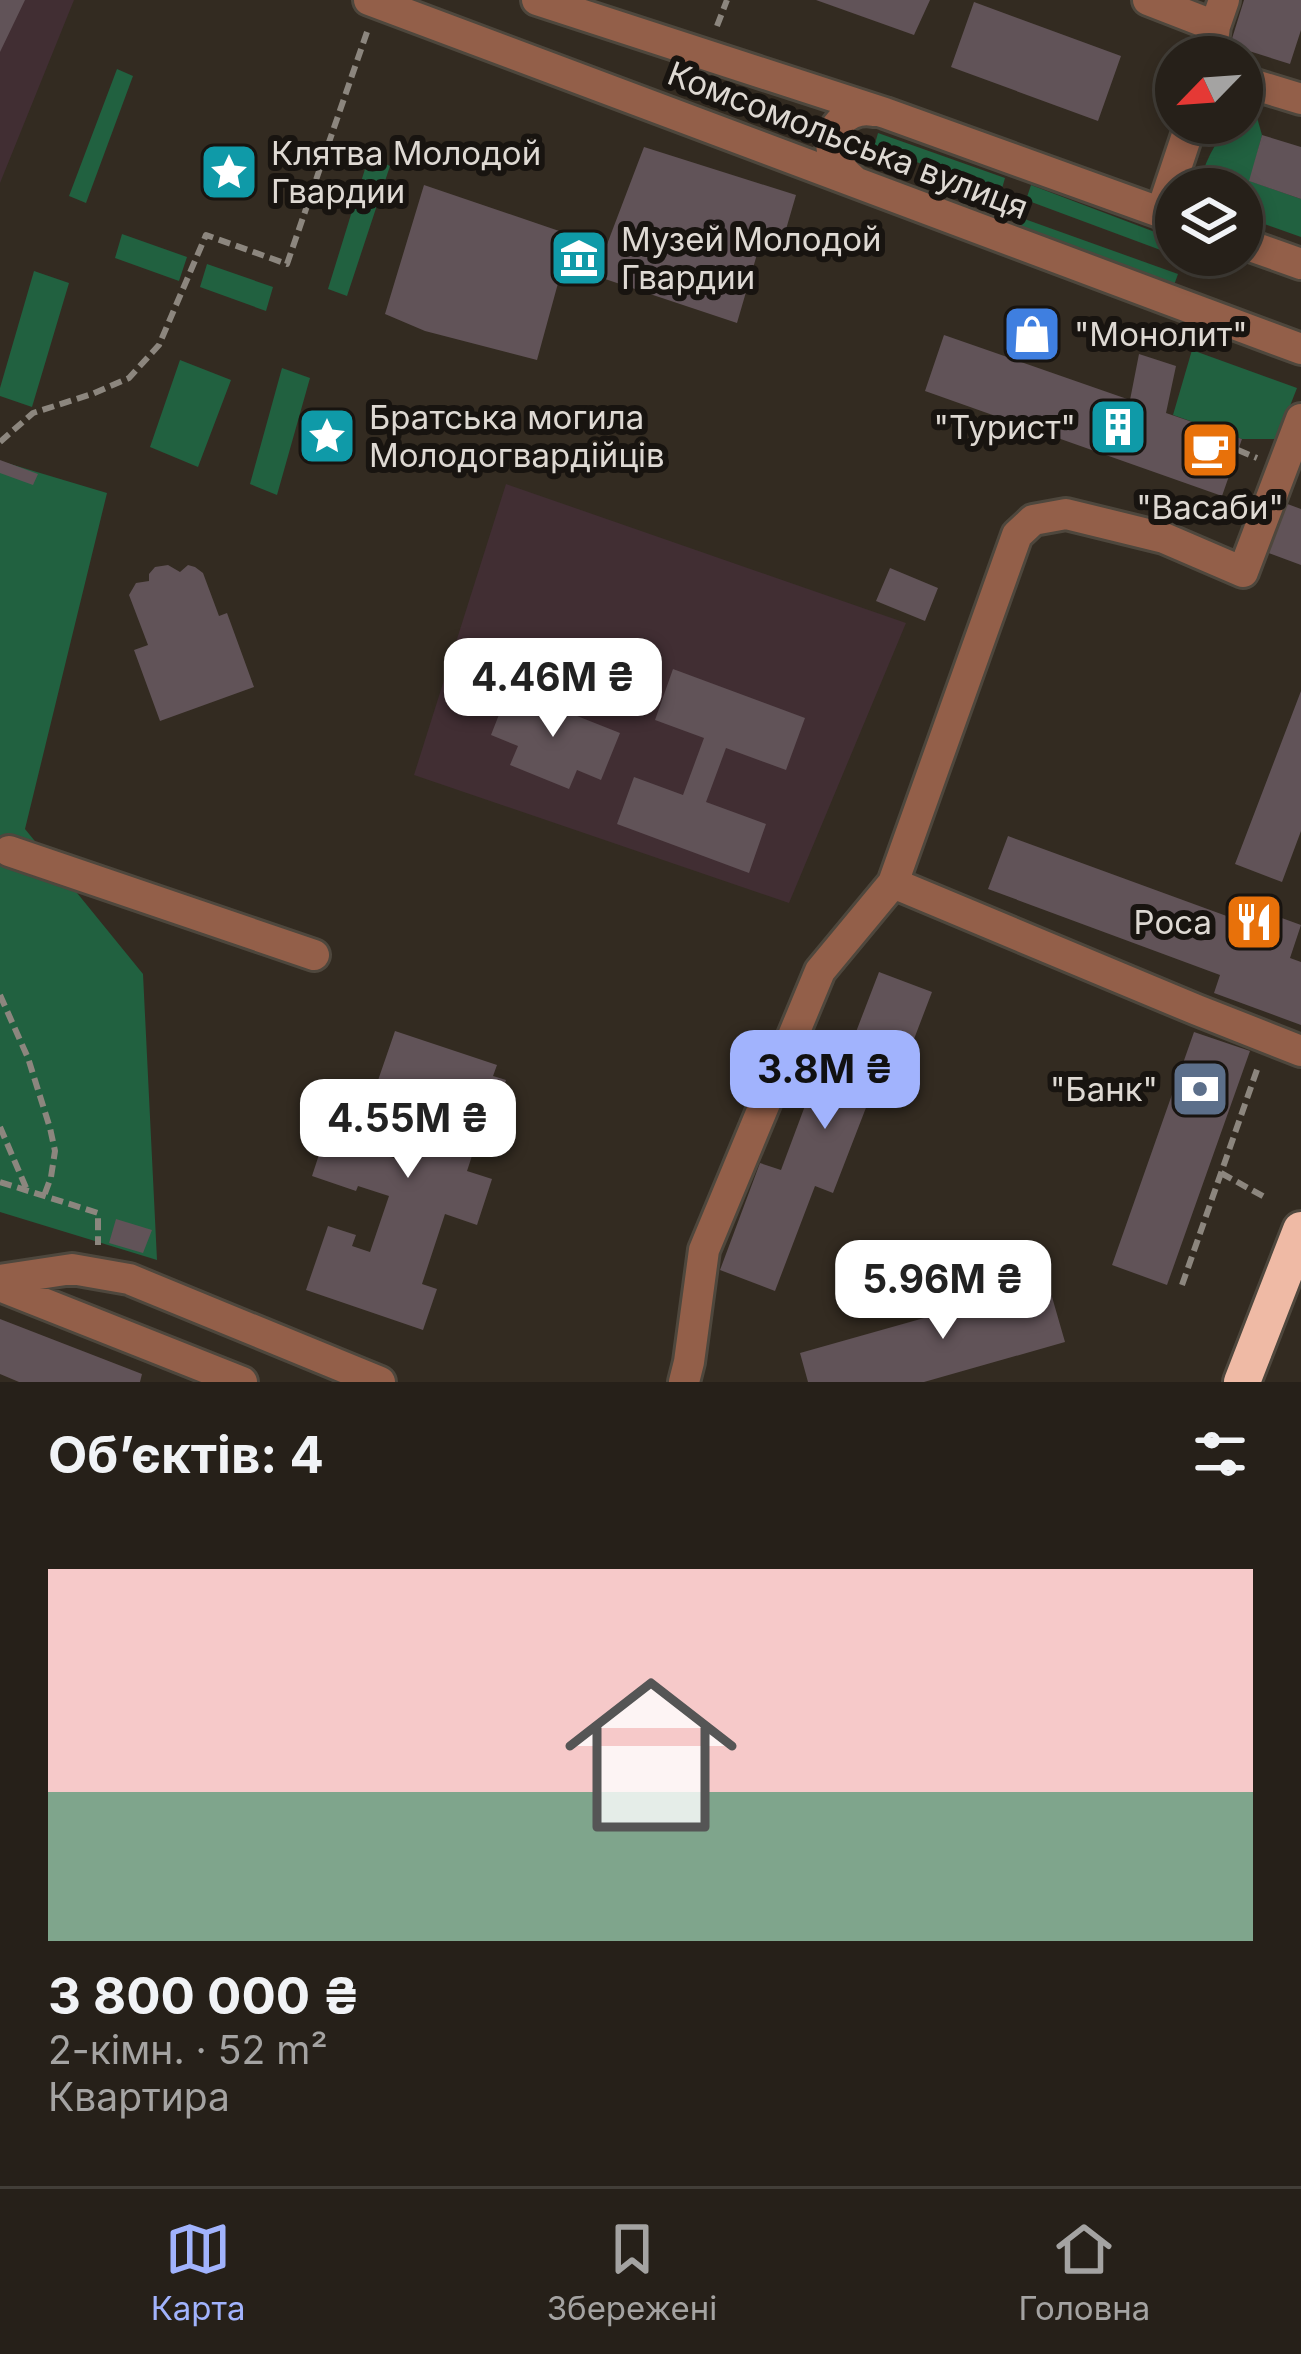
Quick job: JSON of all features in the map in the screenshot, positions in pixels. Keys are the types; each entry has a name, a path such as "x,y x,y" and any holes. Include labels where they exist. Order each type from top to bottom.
{"highway":[{"path":"1247,1368 1301,1230"}],"street":[{"name":"Комсомольська вулиця","path":"369,0 1301,349"},
{"name":"Комсомольська вулиця","path":"537,0 886,113 1155,211"},
{"path":"1148,0 1217,28"},
{"path":"1263,87 1301,99"},
{"path":"859,185 832,153 833,136 847,114 863,109 886,113"},
{"path":"1263,250 1301,264"},
{"path":"684,1382 704,1250 820,971 893,883 1017,536 1033,520 1066,514 1164,538 1243,572 1301,419"},
{"path":"3,846 314,955"},
{"path":"893,883 1301,1051"},
{"path":"0,1283 71,1269 129,1279 380,1382"},
{"path":"0,1283 242,1382"}],"path":[{"path":"717,26 728,0"},
{"path":"0,442 33,413 129,378 159,345 206,235 287,264 367,32"},
{"path":"0,995 28,1058 50,1128 55,1151 44,1196"},
{"path":"1182,1286 1268,1038"},
{"path":"0,1127 27,1190"},
{"path":"1221,1174 1268,1199"},
{"path":"0,1182 98,1213 97,1272"}],"shaded area":[{"path":"0,0 74,0 0,183"},
{"path":"506,484 906,623 789,903 414,775"}],"green space":[{"path":"117,69 133,76 86,203 69,196"},
{"path":"878,133 1005,178 1001,192 874,147"},
{"path":"1217,144 1260,144 1253,168 1204,168"},
{"path":"369,156 390,166 347,296 328,289"},
{"path":"1031,185 1155,232 1155,248 1026,200"},
{"path":"1263,186 1301,199 1301,237 1263,223"},
{"path":"1019,217 1155,266 1155,276 1177,276 1173,288 1014,232"},
{"path":"122,234 187,257 179,281 115,258"},
{"path":"207,264 273,287 266,311 200,287"},
{"path":"34,271 69,283 32,407 0,396 0,388"},
{"path":"1192,350 1297,388 1277,439 1242,439 1173,415"},
{"path":"180,360 231,380 198,467 150,447"},
{"path":"282,368 310,378 277,495 250,484"},
{"path":"0,461 107,493 25,829 143,974 157,1260 0,1212"}],"building":[{"path":"0,0 25,0 0,52"},
{"path":"816,0 930,0 914,35"},
{"path":"1244,0 1301,0 1301,30 1290,64 1263,55 1263,36 1233,36"},
{"path":"974,2 1121,56 1098,121 951,67"},
{"path":"1263,135 1301,147 1301,199 1263,186 1263,168 1253,168"},
{"name":"Музей Молодой Гвардии","path":"644,147 796,195 780,250 760,244 737,323 563,265 537,360 425,331 385,314 424,185 606,247"},
{"name":"\"Турист\"","path":"944,335 1130,400 1139,354 1176,366 1166,413 1242,439 1222,496 925,391"},
{"path":"0,460 38,474 33,485 0,473"},
{"path":"1282,502 1301,509 1301,565 1263,551"},
{"path":"168,565 180,572 188,565 203,573 219,616 227,613 254,687 160,721 134,650 148,645 129,595 136,583 149,581 155,567"},
{"path":"890,568 938,588 925,621 876,601"},
{"path":"673,669 805,718 786,770 726,748 706,802 766,824 749,873 617,824 634,777 683,795 704,738 655,720"},
{"path":"509,689 620,733 601,780 577,770 569,789 510,765 518,746 491,735"},
{"path":"1301,691 1301,831 1282,882 1235,864"},
{"path":"1008,836 1243,922 1249,906 1301,925 1290,958 1301,962 1301,1025 1214,993 1220,975 988,889"},
{"path":"879,972 932,992 893,1094 874,1087 833,1193 815,1186 775,1291 720,1270 760,1163 781,1170 821,1063 841,1071"},
{"path":"395,1031 497,1065 493,1076 506,1080 497,1107 489,1104 467,1171 492,1179 477,1225 445,1214 422,1284 437,1289 423,1330 306,1290 328,1226 356,1235 352,1246 370,1252 389,1196 312,1176 331,1118 374,1133 369,1150 406,1162 428,1097 418,1093 415,1103 375,1089"},
{"path":"1194,1032 1250,1051 1167,1285 1112,1265"},
{"path":"116,1219 152,1230 143,1253 109,1243"},
{"path":"1048,1283 1065,1342 924,1382 808,1382 800,1353"},
{"path":"0,1319 142,1374 140,1382 19,1382 0,1374"}],"place":[{"name":"Клятва Молодой Гвардии","path":"229,172"},
{"name":"Музей Молодой Гвардии","path":"579,258"},
{"name":"\"Монолит\"","path":"1032,334"},
{"name":"\"Турист\"","path":"1118,427"},
{"name":"Братська могила Молодогвардійців","path":"327,436"},
{"name":"\"Васаби\"","path":"1210,450"},
{"name":"Роса","path":"1254,922"},
{"name":"\"Банк\"","path":"1200,1089"}]}
